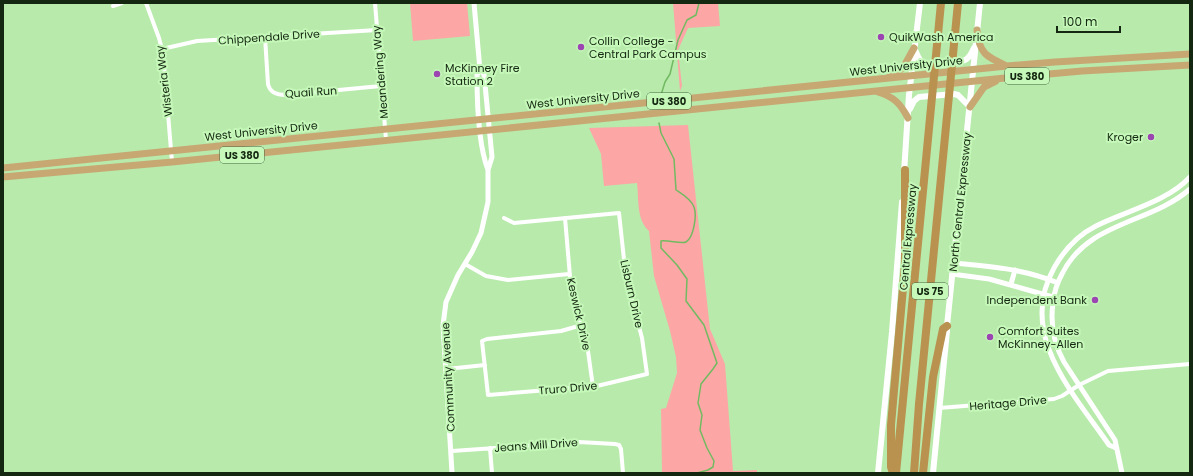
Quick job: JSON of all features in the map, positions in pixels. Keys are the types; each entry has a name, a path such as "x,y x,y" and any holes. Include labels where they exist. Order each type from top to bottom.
{"highway":[{"name":"Central Expressway","path":"896,473 941,3"},
{"name":"US 75","path":"914,473 919,398 958,3"},
{"path":"978,30 979,44 984,53 992,59 1007,66"},
{"path":"885,79 903,68 914,48"},
{"name":"West University Drive","path":"3,168 1007,66 1190,54"},
{"name":"West University Drive","path":"3,177 172,162 489,129 876,92 1001,78 1082,71 1190,65"},
{"path":"970,107 984,87 1001,78"},
{"path":"808,86 810,98"},
{"path":"876,92 886,95 897,102 908,118"},
{"path":"893,473 891,467 891,425 905,265 905,170"},
{"path":"923,473 934,373 943,330 947,326"}],"main road":[{"path":"878,473 892,332 911,76 920,3"},
{"name":"North Central Expressway","path":"933,473 980,3"},
{"path":"914,48 921,61 932,65 965,61 970,57 976,43"},
{"path":"908,118 914,101 923,96 956,94 970,107"}],"street":[{"path":"113,6 122,3"},
{"name":"Wisteria Way","path":"146,3 162,49 172,162"},
{"name":"Meandering Way","path":"375,3 386,140"},
{"name":"Community Avenue","path":"452,473 452,451 443,325 446,302 458,275 481,233 488,202 488,170 492,157 484,74 480,70 474,3"},
{"name":"Chippendale Drive","path":"162,49 197,42 377,30"},
{"name":"Quail Run","path":"265,37 268,84 274,93 286,95 381,86"},
{"name":"Community Avenue","path":"480,70 476,75 480,130 483,158 488,170"},
{"path":"1116,448 1109,444 1071,390 1051,356 1044,338 1041,316 1043,295 1048,279 1065,252 1087,231 1168,194 1179,188 1190,177"},
{"path":"1122,473 1115,440 1061,357 1055,340 1052,324 1053,297 1065,268 1071,259 1092,239 1104,232 1174,201 1190,190"},
{"name":"Lisburn Drive","path":"564,218 619,212 626,278 642,338 647,374"},
{"path":"504,218 514,223 564,218"},
{"name":"Keswick Drive","path":"564,218 571,288 588,351 593,387"},
{"path":"953,263 1015,270 1058,283"},
{"path":"465,264 486,276 508,280 569,274"},
{"path":"1012,284 1015,270"},
{"path":"952,274 981,277 1012,284 1053,297"},
{"path":"447,370 485,365 482,341 487,339 561,331 582,325"},
{"name":"Heritage Drive","path":"940,408 1054,399 1102,373 1112,370 1190,364"},
{"name":"Truro Drive","path":"485,365 488,395 593,387 647,374"},
{"name":"Jeans Mill Drive","path":"452,451 579,442 615,444 619,445 621,449 623,473"},
{"path":"490,448 492,473"}],"shaded area":[{"path":"410,3 467,3 470,36 413,41"},
{"path":"673,3 718,3 720,26 688,28 678,50 682,86 680,91"},
{"path":"688,125 710,329 725,364 733,471 757,470 757,473 662,473 661,409 666,408 677,373 676,357 654,276 649,231 640,215 637,183 604,186 601,154 589,128"}],"waterway":[{"path":"661,95 665,82 670,74 678,40 687,20 696,15 699,3"},
{"path":"659,123 661,133 674,159 676,190 691,202 695,211 693,231 689,239 686,242 661,241 661,248 677,265 687,279 686,301 704,325 717,363 701,384 698,403 702,415 700,430 714,461 713,467 697,473"}],"place":[{"name":"QuikWash America","path":"881,37"},
{"name":"Collin College - Central Park Campus","path":"581,47"},
{"name":"McKinney Fire Station 2","path":"437,74"},
{"name":"Kroger","path":"1151,137"},
{"name":"Independent Bank","path":"1095,300"},
{"name":"Comfort Suites McKinney-Allen","path":"990,337"}]}
